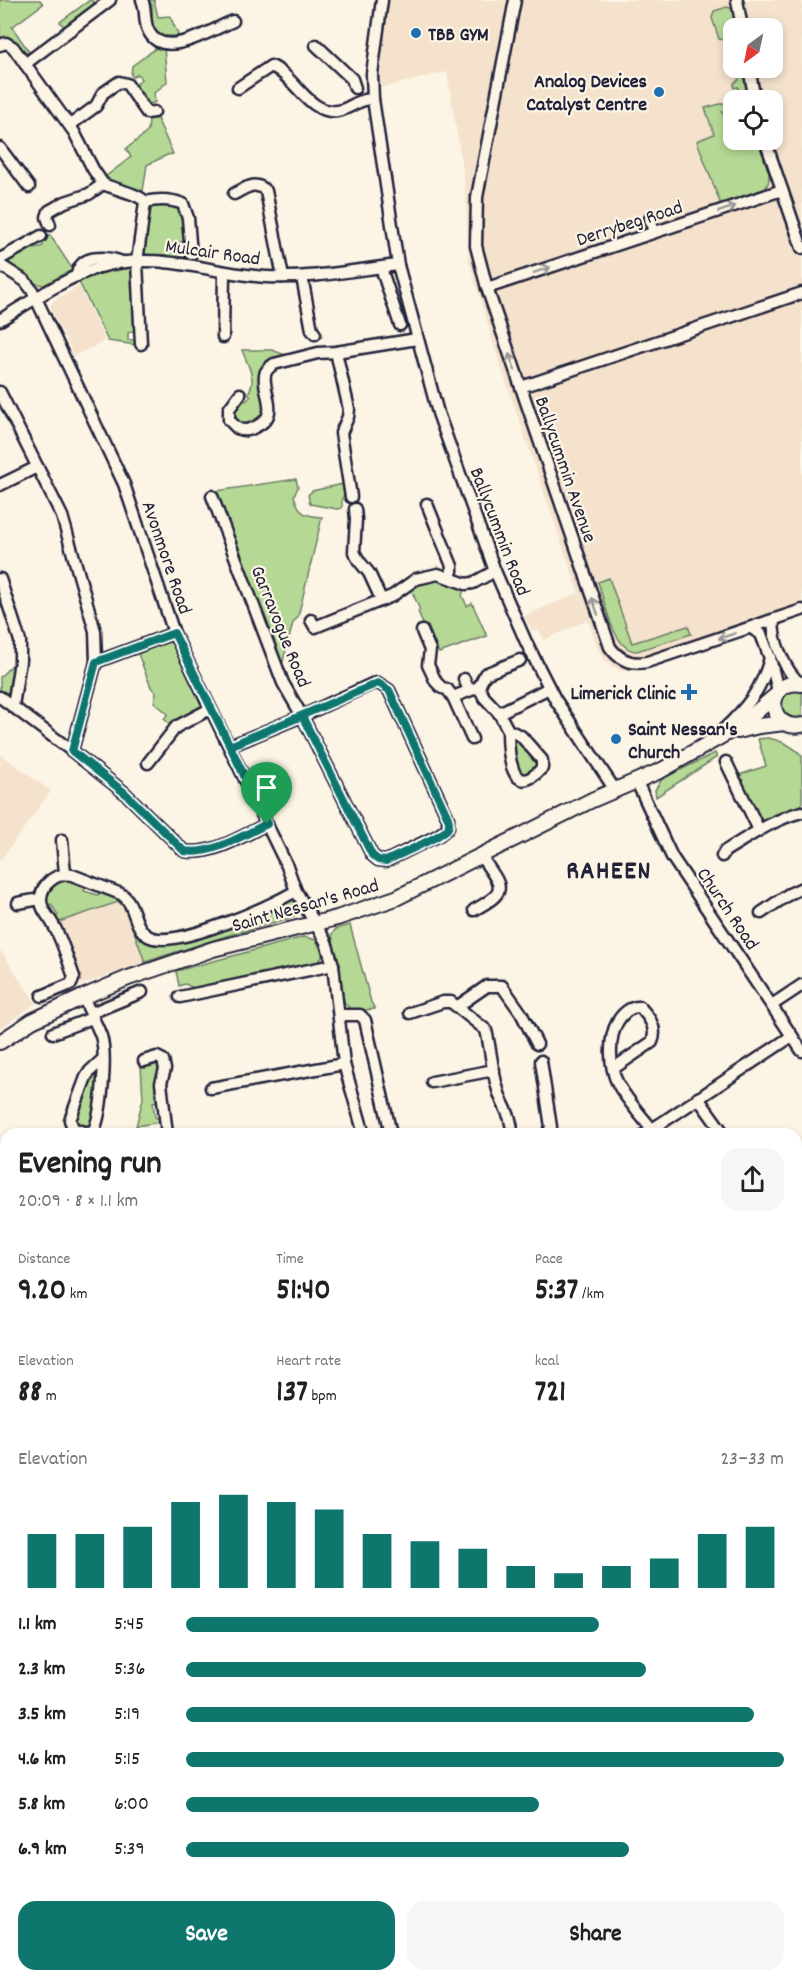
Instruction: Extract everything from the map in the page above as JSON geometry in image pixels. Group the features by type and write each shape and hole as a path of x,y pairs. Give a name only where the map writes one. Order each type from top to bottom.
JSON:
{"main road":[{"path":"727,734 755,715 790,684 801,684"},
{"path":"777,694 774,709 777,715 792,724 802,735"},
{"path":"727,734 759,726 792,724"},
{"name":"Saint Nessan's Road","path":"0,1042 32,1022 128,978 196,955 379,905 414,890 615,790 662,770 727,734"}],"street":[{"path":"142,0 145,5 147,29 157,40 166,44 178,44 233,21"},
{"path":"382,0 372,74 372,99 398,266"},
{"name":"Ballycummin Avenue","path":"516,0 477,197 477,246 487,288 604,635 610,647 620,658 632,663 647,662 751,628"},
{"path":"737,0 740,18"},
{"path":"25,64 103,2"},
{"path":"0,45 9,44 25,64 70,125 93,170 103,184 138,196 146,202 159,200 183,204 188,218 191,254"},
{"path":"316,45 353,84 361,75 372,74"},
{"path":"238,88 271,66 279,70 310,100 331,111 350,108 359,101 372,99"},
{"path":"70,125 96,106 103,93 123,81 147,113 154,112"},
{"path":"0,148 29,188"},
{"path":"768,150 801,244"},
{"path":"0,170 10,163"},
{"path":"50,225 47,217 49,211 65,201 89,194 103,184"},
{"path":"234,194 251,185 258,185 266,191 283,278"},
{"name":"Derrybeg Road","path":"487,288 782,190"},
{"path":"137,339 136,262 146,202"},
{"path":"650,219 654,232"},
{"path":"0,259 41,236"},
{"name":"Mulcair Road","path":"0,320 77,276 99,267 123,262 178,262 249,276 283,278 398,266"},
{"name":"Avonmore Road","path":"0,265 25,281 36,299 124,484 174,633 267,824 296,891 326,942 333,965 344,1064 362,1128"},
{"name":"Ballycummin Road","path":"398,266 438,413 513,615 549,688 615,790"},
{"path":"381,268 400,325"},
{"path":"223,337 224,272"},
{"path":"302,277 312,330 315,334"},
{"path":"521,387 802,293"},
{"path":"240,394 229,409 229,420 237,428 249,430 264,422 268,414 270,400 265,379 269,368 274,364 318,353 417,339"},
{"path":"336,352 349,409 341,433 351,497"},
{"path":"1,398 62,516 95,631 96,662 72,751"},
{"path":"0,485 37,467"},
{"name":"Garravogue Road","path":"212,496 283,683 372,855 378,860 386,861 440,835 448,828 448,818 389,690 378,683 372,684 302,716"},
{"path":"427,504 452,566 450,577"},
{"path":"355,509 354,552 356,558 369,573 381,599"},
{"path":"311,620 315,627 391,596 416,579 438,574 466,584 473,583 495,571"},
{"path":"0,579 20,641 20,661 13,706"},
{"path":"751,628 802,610"},
{"path":"774,620 773,631 776,642 789,672 801,684"},
{"path":"751,628 761,634 770,658 777,694"},
{"path":"422,631 430,650 428,665 436,682 442,688 447,689 453,697 472,739"},
{"path":"96,662 174,633"},
{"path":"710,743 740,715 758,690 765,677 770,658"},
{"path":"453,697 474,688 485,674 520,660"},
{"path":"464,679 480,692 499,713 508,730 512,769 522,780 530,779 541,770 543,763 521,736 508,730"},
{"path":"499,713 549,688"},
{"path":"0,698 125,793 184,851 195,853 208,851 267,824"},
{"path":"148,763 177,727 210,709"},
{"path":"230,746 302,716"},
{"path":"726,762 759,830"},
{"name":"Church Road","path":"636,780 672,857 802,1051"},
{"path":"723,856 725,851 759,830 789,815 802,812"},
{"path":"62,840 66,873"},
{"path":"474,910 492,900 499,890 498,884 481,856"},
{"path":"42,996 71,984 74,977 58,933 42,907 40,899 48,882 54,877 66,873 126,897 137,924 149,936 163,940 235,921 270,906 296,891"},
{"path":"761,913 802,888"},
{"path":"18,903 40,899"},
{"path":"180,998 333,965"},
{"path":"772,1005 802,985"},
{"path":"458,1006 487,986 502,986 521,1013 537,1044"},
{"path":"53,1033 142,992"},
{"path":"83,997 100,1036 101,1100 95,1128"},
{"path":"410,1013 443,1002 451,1002 486,1030 501,1101 512,1119 512,1128"},
{"path":"614,1068 652,1042 654,1038 654,1027 648,1015 640,1007 632,1007 621,1016 614,1028 611,1043 614,1068 617,1082 646,1128"},
{"path":"339,1015 357,1014 365,1020 390,1128"},
{"path":"654,1128 792,1036"},
{"path":"144,1060 157,1057 163,1060 165,1069 161,1083 166,1128"},
{"path":"73,1128 70,1120 86,1077 102,1060"},
{"path":"541,1061 551,1128"},
{"path":"211,1088 344,1064"},
{"path":"432,1082 494,1070"},
{"path":"698,1098 720,1128"}],"shaded area":[{"path":"388,0 802,0 802,615 636,670 620,671 606,662 598,649 588,620 544,640 539,630 532,631 524,616 578,593 586,614 497,356 469,261 465,184 447,72 381,88 381,57"},
{"path":"79,286 105,341 74,356 50,305"},
{"path":"0,754 51,791 0,861"},
{"path":"117,901 125,907 145,962 81,985 59,922"},
{"path":"0,950 36,1003 0,1029"}],"green space":[{"path":"0,0 40,0 43,4 12,27 30,53 13,39 0,36"},
{"path":"90,0 94,2 92,8 65,28 60,22"},
{"path":"148,0 154,0 158,17 170,16 180,39 176,36 166,36 167,40 160,38 149,22 152,17 152,5"},
{"path":"727,7 733,9 734,18 723,18 723,40 719,39 712,18 714,11"},
{"path":"159,46 164,47 167,82 154,93 155,102 147,105 135,86 141,79 138,74 133,77 131,75 132,66"},
{"path":"738,78 744,78 747,90 734,88 734,83 739,80"},
{"path":"723,103 723,150 762,150 769,176 767,190 721,205 697,141 714,134 705,108"},
{"path":"156,116 173,154 147,165 143,191 118,185 105,177 131,157 126,149 148,131 149,120"},
{"path":"155,205 173,207 181,212 184,241 180,242 180,253 183,256 189,256 190,259 164,255 141,256 148,208"},
{"path":"50,235 73,270 44,285 33,283 4,261 32,245 35,249 43,246 42,239"},
{"path":"133,267 136,330 128,333 128,340 135,340 137,345 108,341 79,282 100,271"},
{"path":"242,350 272,350 285,357 270,362 267,403 263,418 246,427 234,422 232,411 241,400 246,401 251,396 248,393 252,377"},
{"path":"296,479 298,487 294,496 298,507 307,515 322,517 298,617 293,623 282,665 216,491"},
{"path":"343,484 346,494 342,498 342,508 310,504 308,495 312,491"},
{"path":"435,578 460,586 464,590 462,595 467,606 472,603 487,636 439,653 428,626 424,627 418,611 420,610 410,587"},
{"path":"609,578 632,643 688,626 691,634 637,651 629,649 622,643 611,624 598,582"},
{"path":"166,641 176,648 202,705 201,710 173,727 164,719 168,714 154,702 156,693 151,687 138,654"},
{"path":"15,662 11,689 5,695 0,693 0,677"},
{"path":"797,690 802,692 802,717 794,718 783,712 781,702 789,692"},
{"path":"514,737 540,762 534,772 521,777 511,748"},
{"path":"768,738 786,744 802,756 802,807 794,808 767,821 759,819 736,776 766,766 758,739"},
{"path":"715,753 717,757 656,797 655,790 662,779"},
{"path":"63,877 86,885 84,891 98,895 100,889 121,897 139,932 174,942 257,917 292,899 295,899 298,909 290,918 145,962 125,907 118,902 56,923 54,919 58,915 51,904 46,907 44,900 51,884"},
{"path":"350,925 371,1002 375,1009 350,1009 344,1002 332,934 336,929"},
{"path":"304,937 316,940 322,952 322,957 317,964 196,989 185,984 179,986 176,971"},
{"path":"155,1063 161,1069 161,1101 153,1102 155,1117 161,1122 136,1126 143,1099 141,1066"},
{"path":"96,1071 99,1091 91,1128 81,1128 74,1122 90,1077"}],"place":[{"name":"TBB GYM","path":"416,33"},
{"name":"Analog Devices Catalyst Centre","path":"659,92"},
{"name":"Limerick Clinic","path":"689,692"},
{"name":"Saint Nessan's Church","path":"616,739"}],"district":[{"name":"RAHEEN","path":"609,869"}],"route":[{"path":"267,824 208,851 195,853 184,851 125,793 72,751 96,662 174,633 230,746 302,716 372,855 378,860 386,861 440,835 445,832 449,823 389,690 378,683 230,746 267,824"}]}
